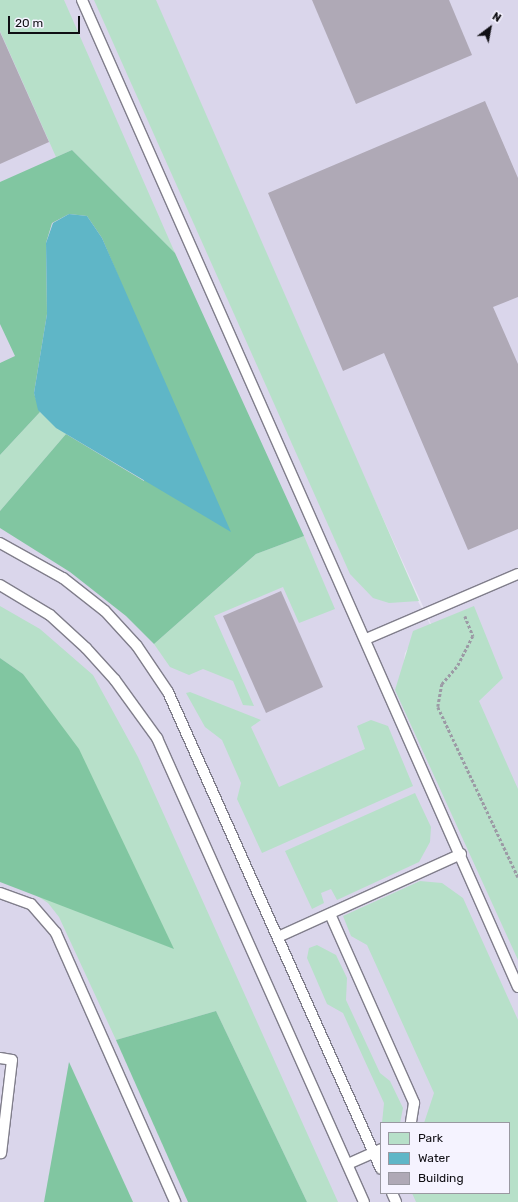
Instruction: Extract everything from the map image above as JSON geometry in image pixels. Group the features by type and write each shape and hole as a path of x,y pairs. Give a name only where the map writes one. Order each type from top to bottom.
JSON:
{"lane":[{"path":"82,0 461,854 518,987"},
{"path":"0,543 62,578 105,611 137,646 168,692 278,937 377,1151 380,1164"},
{"path":"366,639 518,574"},
{"path":"0,585 50,615 86,648 115,680 157,738 364,1202"},
{"path":"278,937 461,854"},
{"path":"0,893 31,904 56,933 175,1202"},
{"path":"330,914 414,1103 411,1122"},
{"path":"0,1058 12,1060 0,1155"},
{"path":"348,1164 377,1151"}],"path":[{"path":"459,599 472,636 457,667 442,684 438,707 518,876"}],"shaded area":[{"path":"0,0 103,0 431,626 414,638 405,653 403,669 518,928 518,1202 0,1202"},
{"path":"147,0 518,0 518,815"}],"green space":[{"path":"0,0 64,0 175,253 72,150 56,157 0,31"},
{"path":"94,0 156,0 419,601 389,603 373,598 350,574"},
{"path":"72,150 175,253 304,536 256,554 154,644 126,616 70,572 0,528 0,511 66,434 144,481 140,328 102,238 87,216 69,214 52,223 46,243 47,314 34,393 40,412 0,455 0,363 15,356 0,324 0,182"},
{"path":"40,412 66,434 0,511 0,455"},
{"path":"304,536 335,609 299,623 283,587 214,616 254,706 243,705 233,681 203,669 189,675 170,667 154,644 256,554"},
{"path":"0,606 40,629 93,675 138,757 338,1202 307,1202 216,1011 116,1040 59,917 48,903 33,893 173,948 23,674 0,658"},
{"path":"474,606 503,678 479,701 518,789 518,960 395,690 413,631"},
{"path":"0,658 23,674 79,749 174,949 0,882"},
{"path":"190,692 261,720 251,727 279,787 365,749 357,726 371,720 388,726 413,786 262,853 237,799 241,783 222,740 205,727 186,693"},
{"path":"415,793 431,827 430,842 419,862 337,900 331,889 321,893 324,903 312,909 285,851"},
{"path":"420,881 442,883 463,898 518,1020 518,1202 416,1202 412,1194 510,1194 510,1122 424,1122 434,1093 367,945 351,936 343,916"},
{"path":"317,945 336,955 347,978 346,1000 380,1073 390,1081 403,1108 400,1122 382,1122 384,1103 343,1013 327,1004 307,958 309,948"},
{"path":"216,1011 307,1202 188,1202 116,1040"},
{"path":"69,1062 133,1202 44,1202"}],"water":[{"path":"69,214 87,216 102,238 231,532 56,428 38,410 34,393 47,314 46,243 53,223"}],"building":[{"path":"312,0 449,0 472,55 356,104"},
{"path":"0,32 49,142 0,164"},
{"path":"485,101 518,178 518,297 493,307 518,364 518,529 468,550 384,353 343,371 268,193"},
{"path":"281,591 323,687 266,713 223,616"}]}
